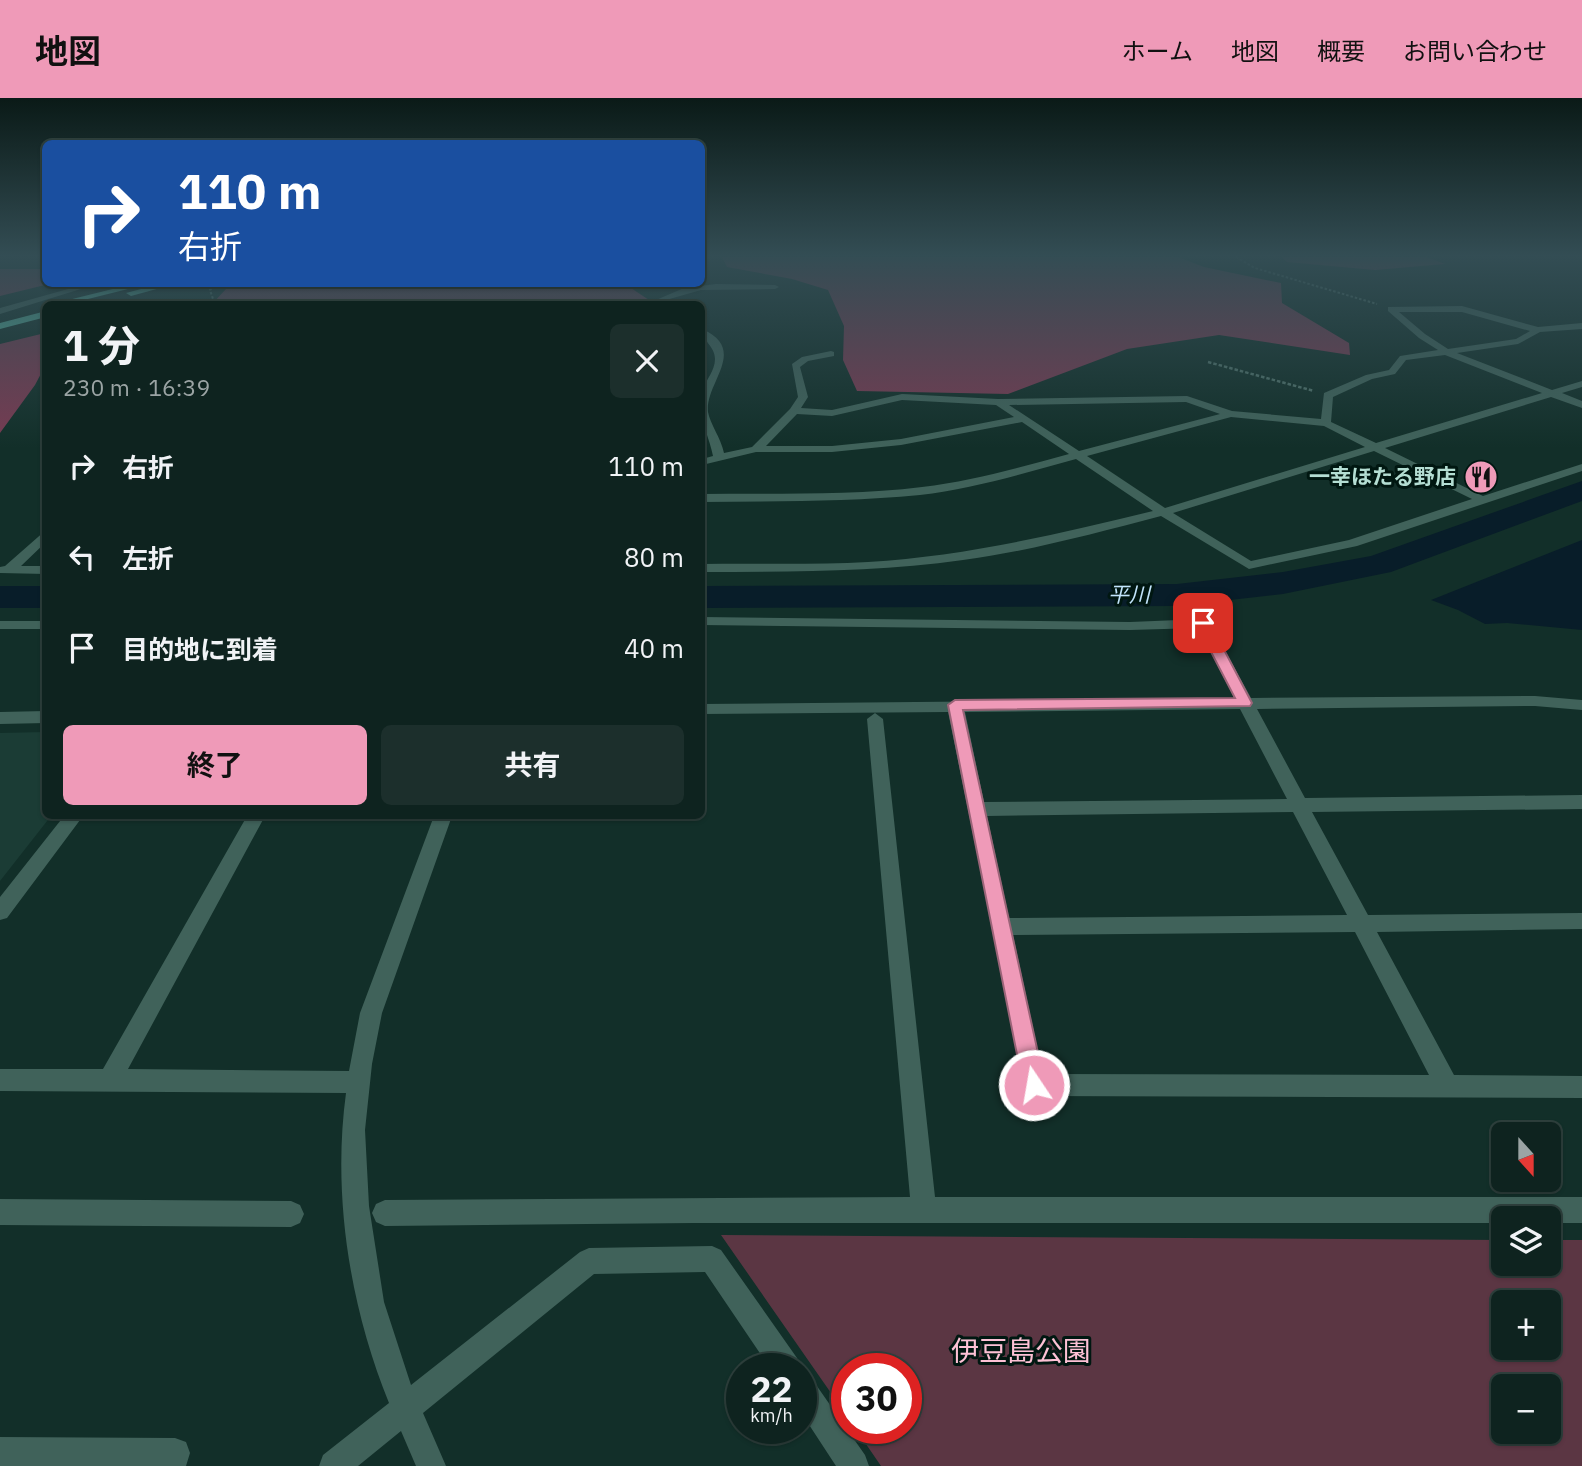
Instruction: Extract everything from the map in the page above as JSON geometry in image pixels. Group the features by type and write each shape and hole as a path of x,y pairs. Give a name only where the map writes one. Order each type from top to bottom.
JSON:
{"highway":[{"path":"0,326 20,321"}],"street":[{"path":"1405,321 1447,352 1582,405"},
{"path":"1505,321 1538,330 1582,326"},
{"path":"1326,423 1328,395 1369,377 1392,372 1404,358 1518,341 1538,330"},
{"path":"705,334 716,342 720,353 715,379 705,402"},
{"path":"756,449 794,411 803,397 795,366 805,359 831,354"},
{"path":"705,568 840,567 963,556 1043,542 1163,512 1582,384"},
{"path":"794,411 832,413 902,397 998,402 1187,399 1231,414 1326,423 1483,500"},
{"path":"998,402 1163,512 1249,565 1352,543 1582,467"},
{"path":"705,498 821,497 922,491 1004,475 1231,414"},
{"path":"705,417 715,436 719,457"},
{"path":"705,462 756,449 832,449 901,442 1023,419"},
{"path":"4,570 42,537"},
{"path":"4,570 42,570"},
{"path":"705,621 1130,626 1203,623 1448,1087"},
{"path":"0,625 42,625"},
{"path":"705,709 1535,701 1582,705"},
{"path":"955,705 1034,1085 1582,1087"},
{"path":"0,718 42,717"},
{"path":"875,719 924,1210"},
{"path":"977,809 1582,802"},
{"path":"0,912 72,819"},
{"path":"110,1080 254,819"},
{"path":"431,1466 407,1408 370,1301 356,1206 353,1130 372,1013 442,819"},
{"path":"1001,927 1582,921"},
{"path":"0,1080 359,1082"},
{"path":"385,1213 1582,1210"},
{"path":"0,1212 291,1214"},
{"path":"334,1466 589,1261 712,1259 777,1353"},
{"path":"817,1412 854,1466"},
{"path":"0,1452 175,1453 171,1466"}],"path":[{"path":"1208,362 1328,395"}],"shaded area":[{"path":"842,321 1312,321 1349,343 1350,355 1219,335 1127,349 1008,394 857,391 843,360 844,326"},
{"path":"42,334 42,372 0,433 0,344"},
{"path":"42,732 42,819 49,819 0,881 0,733"}],"green space":[{"name":"伊豆島公園","path":"721,1235 1491,1240 1491,1276 1561,1276 1561,1240 1582,1240 1582,1466 881,1466 866,1444 922,1444 922,1353 831,1353 831,1393 817,1373 817,1353 803,1353"}],"water":[{"path":"1582,540 1582,630 1507,623 1485,624 1431,600"}],"waterway":[{"name":"平川","path":"705,597 1177,595 1283,583 1379,565 1582,490"},
{"name":"平川","path":"0,597 42,597"}],"place":[{"name":"一幸ほたる野店","path":"1481,477"}],"route":[{"path":"1034,1085 955,705 1245,703 1203,623"}]}
